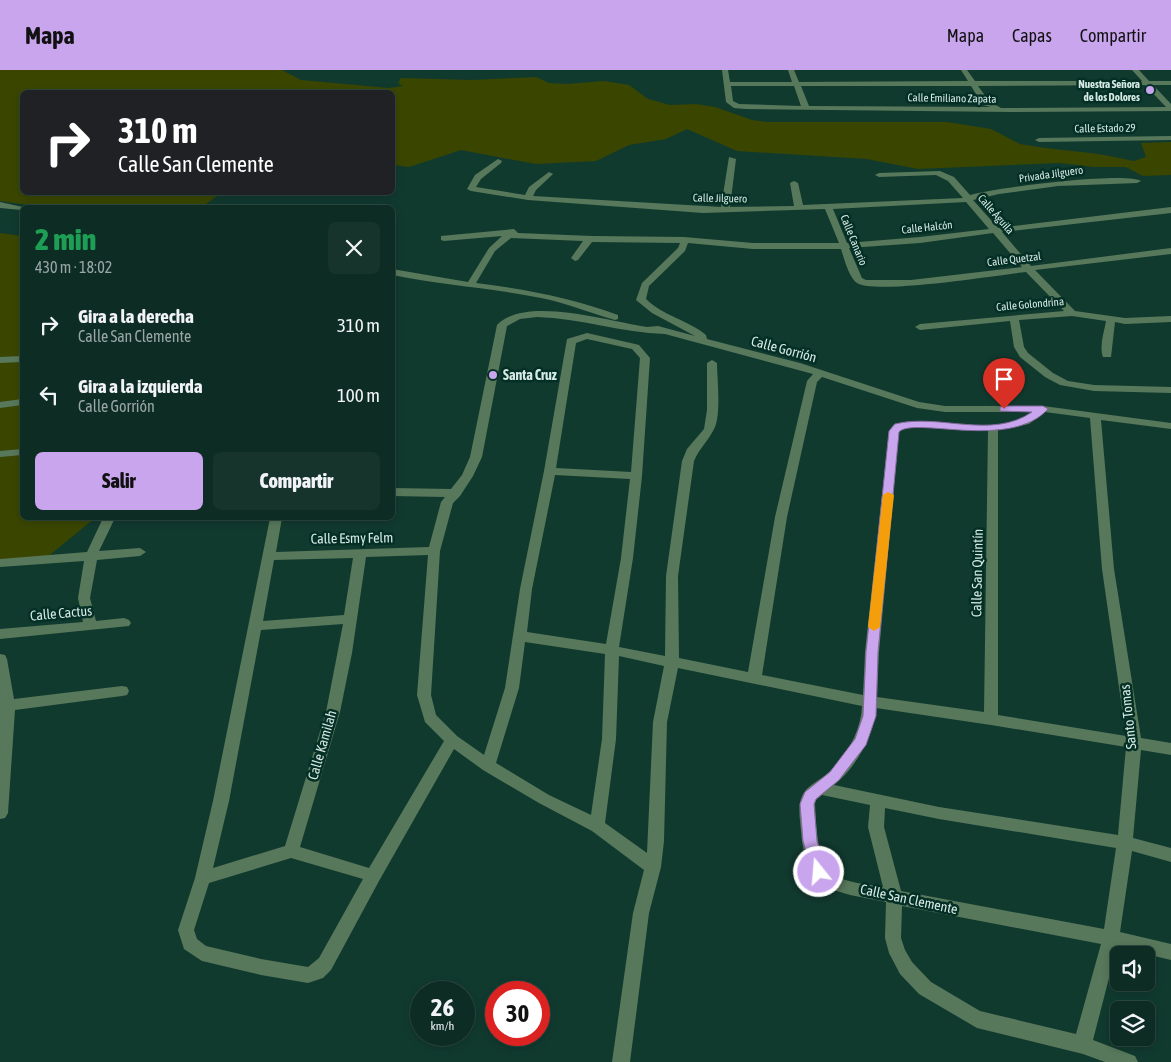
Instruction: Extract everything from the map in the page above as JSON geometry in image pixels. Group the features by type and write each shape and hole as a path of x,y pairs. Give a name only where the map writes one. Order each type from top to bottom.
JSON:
{"street":[{"path":"725,70 728,84 1171,83"},
{"path":"791,70 806,108"},
{"path":"964,70 972,84 989,105 1010,110"},
{"path":"1135,70 1171,108"},
{"name":"Calle Emiliano Zapata","path":"728,84 730,102 745,107 1010,110 1171,108"},
{"name":"Calle Estado 29","path":"1039,140 1171,138"},
{"path":"725,210 732,159"},
{"name":"Calle Jilguero","path":"498,161 472,185 472,189 528,198 725,210 956,202 968,199"},
{"path":"528,198 532,189 549,174"},
{"name":"Calle Águila","path":"880,175 942,174 951,179 1029,269 1072,313"},
{"name":"Privada Jilguero","path":"968,199 1073,182 1137,181"},
{"path":"794,183 798,208"},
{"path":"0,205 20,208"},
{"name":"Calle Canario","path":"828,207 859,281"},
{"name":"Calle Halcón","path":"470,286 485,259 505,237 510,235 589,239 684,240 753,246 844,246 996,231 1125,214 1171,210"},
{"path":"444,238 509,232 528,232 538,236"},
{"path":"574,258 589,239"},
{"path":"684,240 682,249 645,285 641,300 655,311 698,333 704,341"},
{"name":"Calle Quetzal","path":"859,281 911,283 1171,251"},
{"name":"Calle Gorrión","path":"395,273 440,282 554,298 664,331 820,373 917,405 945,409 1043,409 1171,426"},
{"name":"Calle Golondrina","path":"920,327 970,320 1072,313 1111,320 1171,319"},
{"path":"653,867 597,826 544,799 488,766 452,740 430,718 424,695 434,551 447,502 468,476 476,457 502,325 509,320 533,315 577,316 639,330 664,331"},
{"path":"1014,318 1019,347 1024,355 1048,375 1074,386 1171,390"},
{"path":"1107,356 1107,340 1111,320"},
{"path":"488,766 512,688 526,589 550,471 571,341 587,336 635,347 645,358 636,476 627,558 612,650 609,739 597,826"},
{"path":"0,360 20,359"},
{"path":"621,1062 641,914 653,867 656,841 660,722 672,662 672,576 688,461 693,449 709,429 712,410 712,363"},
{"path":"754,679 781,517 812,381 820,373"},
{"path":"0,405 20,402"},
{"name":"Calle San Clemente","path":"1043,409 1024,422 993,428 914,424 898,426 894,431 872,652 869,716 861,741 835,776 810,796 807,804 810,841 819,872 828,880 844,886 1111,938 1171,952"},
{"name":"Santo Tomas","path":"1083,1045 1111,938 1125,843 1134,743 1108,569 1095,415"},
{"name":"Calle San Quintín","path":"990,719 993,428"},
{"path":"0,454 20,452"},
{"path":"550,471 636,476"},
{"path":"395,492 456,492"},
{"path":"91,626 84,598 91,556 108,520"},
{"path":"276,520 238,718 202,878 186,930 190,944 202,953 261,967 308,975 317,972 325,964 373,876 452,740"},
{"name":"Calle Esmy Felm","path":"270,556 434,551"},
{"path":"0,563 140,552"},
{"name":"Calle Kamilah","path":"291,851 333,711 346,649 360,553"},
{"path":"255,626 349,619"},
{"name":"Calle Cactus","path":"0,634 124,623"},
{"path":"520,636 612,650 871,702 990,719 1171,749"},
{"path":"0,659 4,706 0,813"},
{"path":"4,706 122,691"},
{"path":"819,788 939,813 1125,843 1171,855"},
{"path":"878,800 876,827 894,897 893,938 897,954 906,968 925,988 977,1018 1083,1045 1129,1062"},
{"path":"202,878 291,851 335,862 373,876"}],"green space":[{"path":"0,70 282,70 301,80 389,88 403,86 398,83 401,78 472,80 536,77 549,83 566,84 604,81 629,85 648,99 670,105 696,104 715,107 752,120 767,122 947,122 991,129 1020,144 1099,154 1134,161 1146,157 1141,143 1171,142 1171,175 1143,176 1126,167 1094,167 1060,163 918,169 867,159 737,151 687,129 666,139 629,145 596,161 536,164 461,150 409,167 395,165 395,90 20,90 20,195 218,195 205,205 28,205 0,201"},
{"path":"0,233 20,236 20,520 93,520 46,558 0,565"}],"slow traffic":[{"path":"874,627 888,495"}],"place":[{"name":"Nuestra Señora de los Dolores","path":"1150,90"},
{"name":"Santa Cruz","path":"493,375"}],"route":[{"path":"819,872 810,841 807,804 810,796 835,776 861,741 869,716 872,652 894,431 898,426 905,424 966,428 1010,426 1024,422 1043,409 1004,409"}]}
